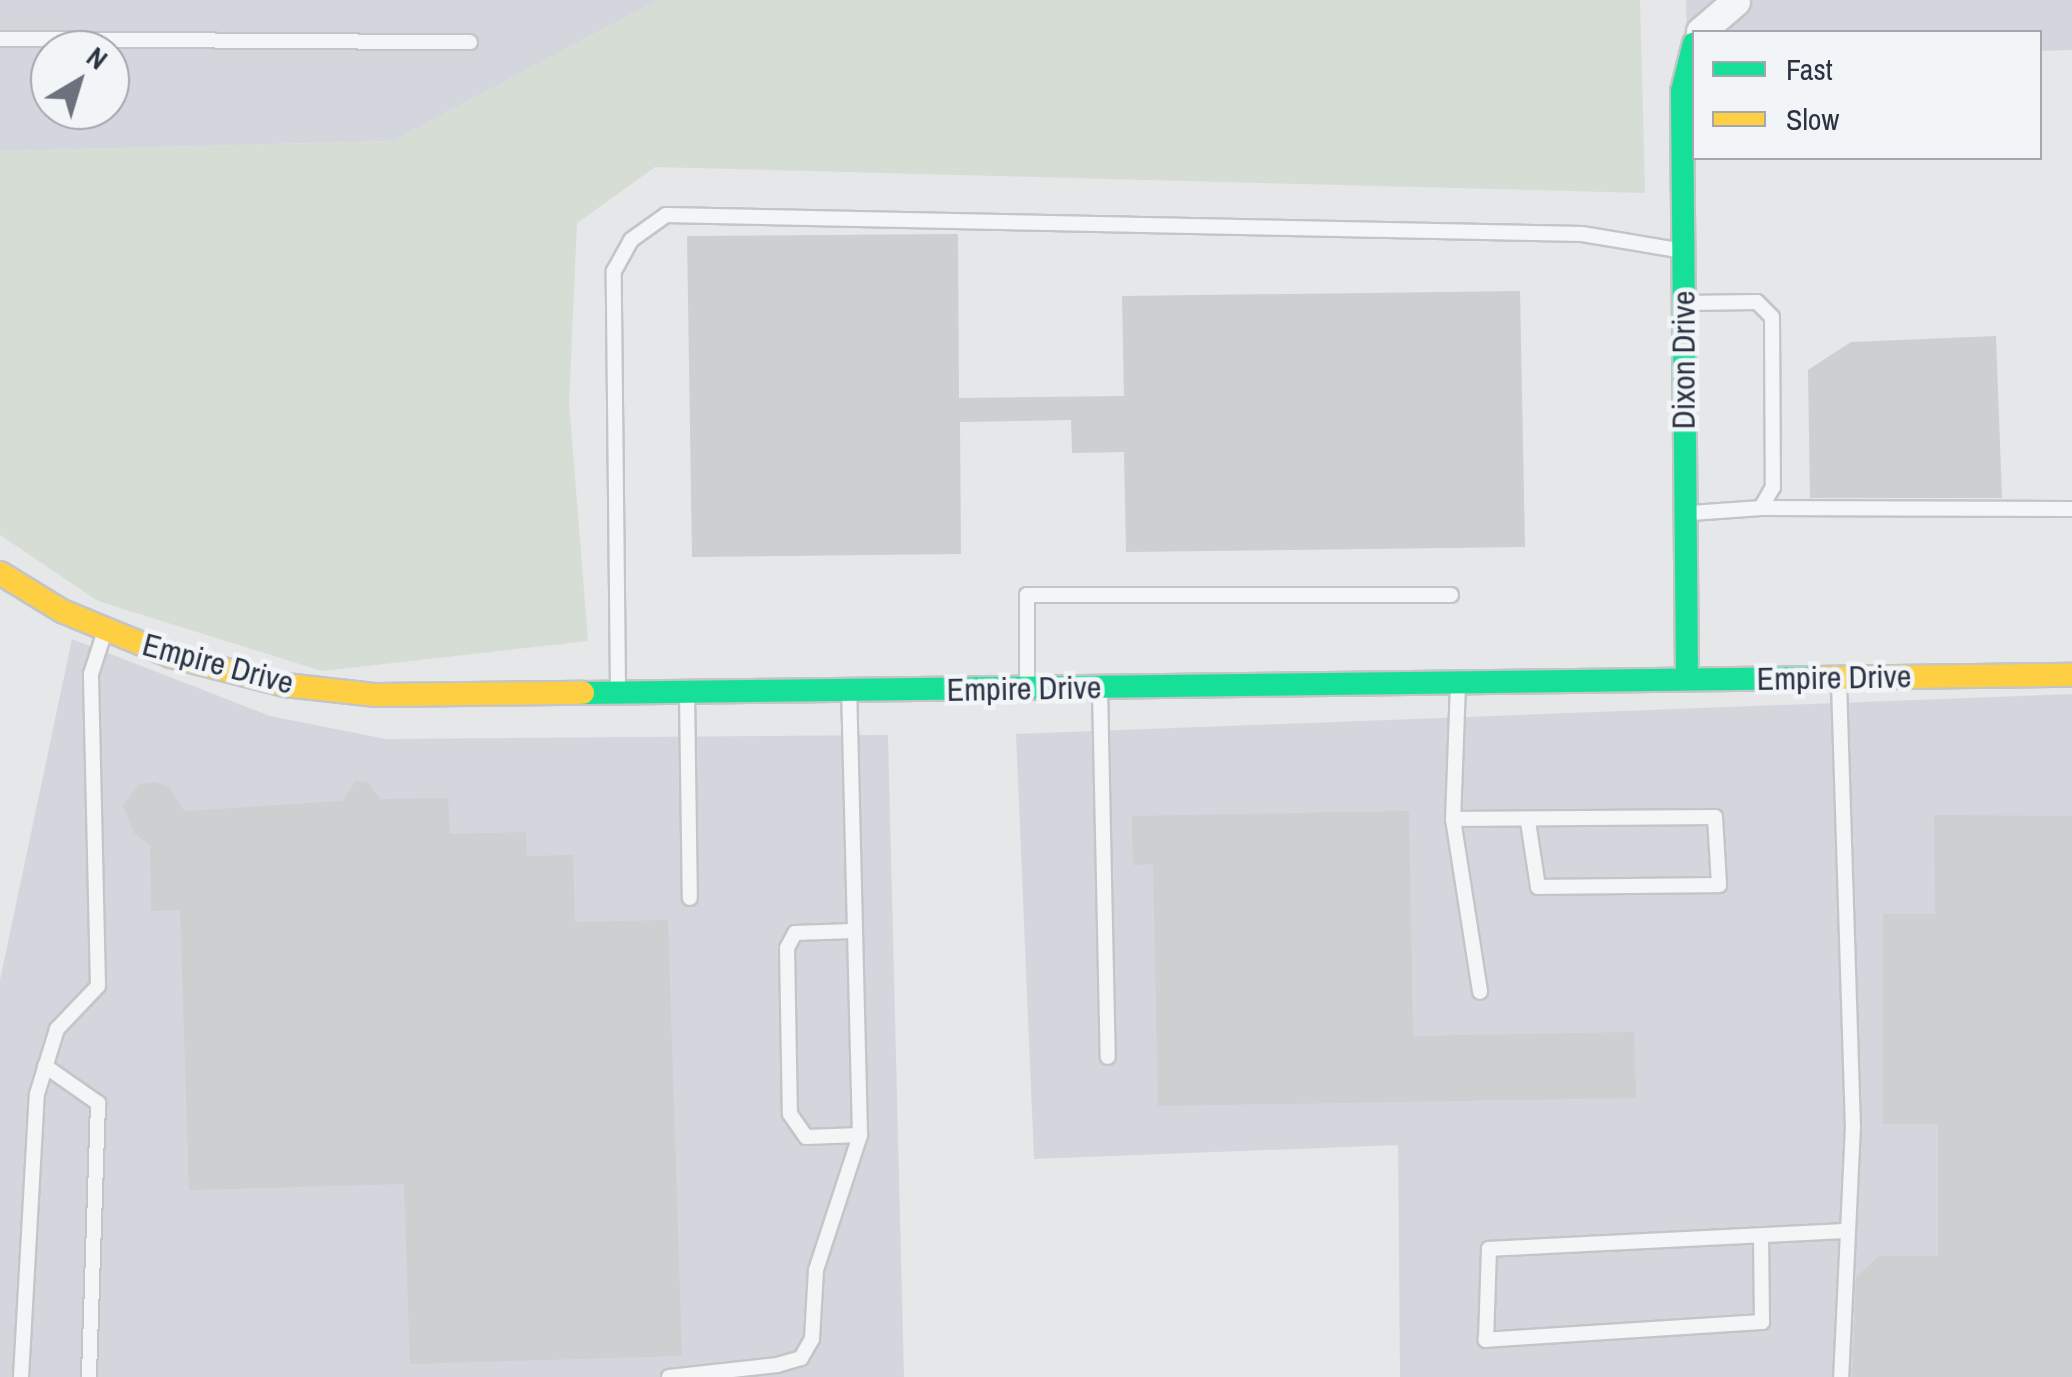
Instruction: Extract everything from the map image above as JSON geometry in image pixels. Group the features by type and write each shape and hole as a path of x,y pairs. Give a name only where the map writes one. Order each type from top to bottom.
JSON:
{"street":[{"path":"1703,30 1738,1"},
{"name":"Dixon Drive","path":"1687,679 1682,92 1692,50"},
{"name":"Empire Drive","path":"0,573 106,630 227,672 327,691 687,693 2072,675"}],"lane":[{"path":"0,40 470,42"},
{"path":"618,693 614,271 631,240 666,216 1582,234 1684,251"},
{"path":"1684,302 1757,302 1772,318 1773,487 1761,508"},
{"path":"1685,514 1761,508 2071,509"},
{"path":"1027,689 1026,595 1451,594"},
{"path":"21,1377 37,1094 57,1029 98,986 91,674 106,630"},
{"path":"1838,678 1853,1126 1843,1231 1841,1377"},
{"path":"1458,683 1452,820 1480,992"},
{"path":"1100,688 1108,1057"},
{"path":"670,1377 801,1358 812,1340 816,1270 860,1134 852,931 850,691"},
{"path":"687,693 690,898"},
{"path":"1452,820 1714,817 1719,886 1538,887 1528,822"},
{"path":"852,931 795,933 787,948 790,1114 806,1137 860,1134"},
{"path":"45,1066 98,1102 89,1377"},
{"path":"1761,1238 1762,1322 1486,1340 1489,1250 1843,1231"}],"shaded area":[{"path":"0,0 658,0 393,141 0,151"},
{"path":"658,0 1640,0 1645,193 655,167 577,223 569,402 588,641 322,671 98,601 0,535 0,151 393,141"},
{"path":"1686,0 2072,0 2072,50 2042,51 2042,30 1692,30 1687,58"},
{"path":"72,639 270,716 386,739 888,735 904,1377 0,1377 0,980"},
{"path":"2072,694 2072,1377 1400,1377 1398,1145 1034,1159 1016,734"}],"building":[{"path":"958,234 959,398 1124,396 1122,296 1520,291 1525,547 1126,552 1124,452 1072,453 1071,420 960,422 961,554 692,557 687,236"},
{"path":"1996,336 2002,498 1810,498 1808,370 1851,342"},
{"path":"356,781 368,782 380,799 448,798 450,834 526,832 527,856 573,855 575,922 668,920 682,1356 410,1364 404,1184 189,1190 180,910 151,911 150,845 134,833 123,805 139,784 155,782 169,787 184,811 342,801"},
{"path":"1409,811 1413,1036 1634,1032 1636,1098 1158,1106 1153,864 1133,865 1132,816"},
{"path":"1934,815 2072,816 2072,1377 1852,1377 1856,1277 1879,1256 1938,1256 1938,1124 1883,1124 1883,914 1935,914"}],"traffic: fast":[{"path":"1687,679 1682,91 1692,51"},
{"path":"583,693 1815,678"}],"traffic: slow":[{"path":"0,573 62,611 171,656 285,685 376,695 583,693"},
{"path":"1815,678 2072,675"}]}
